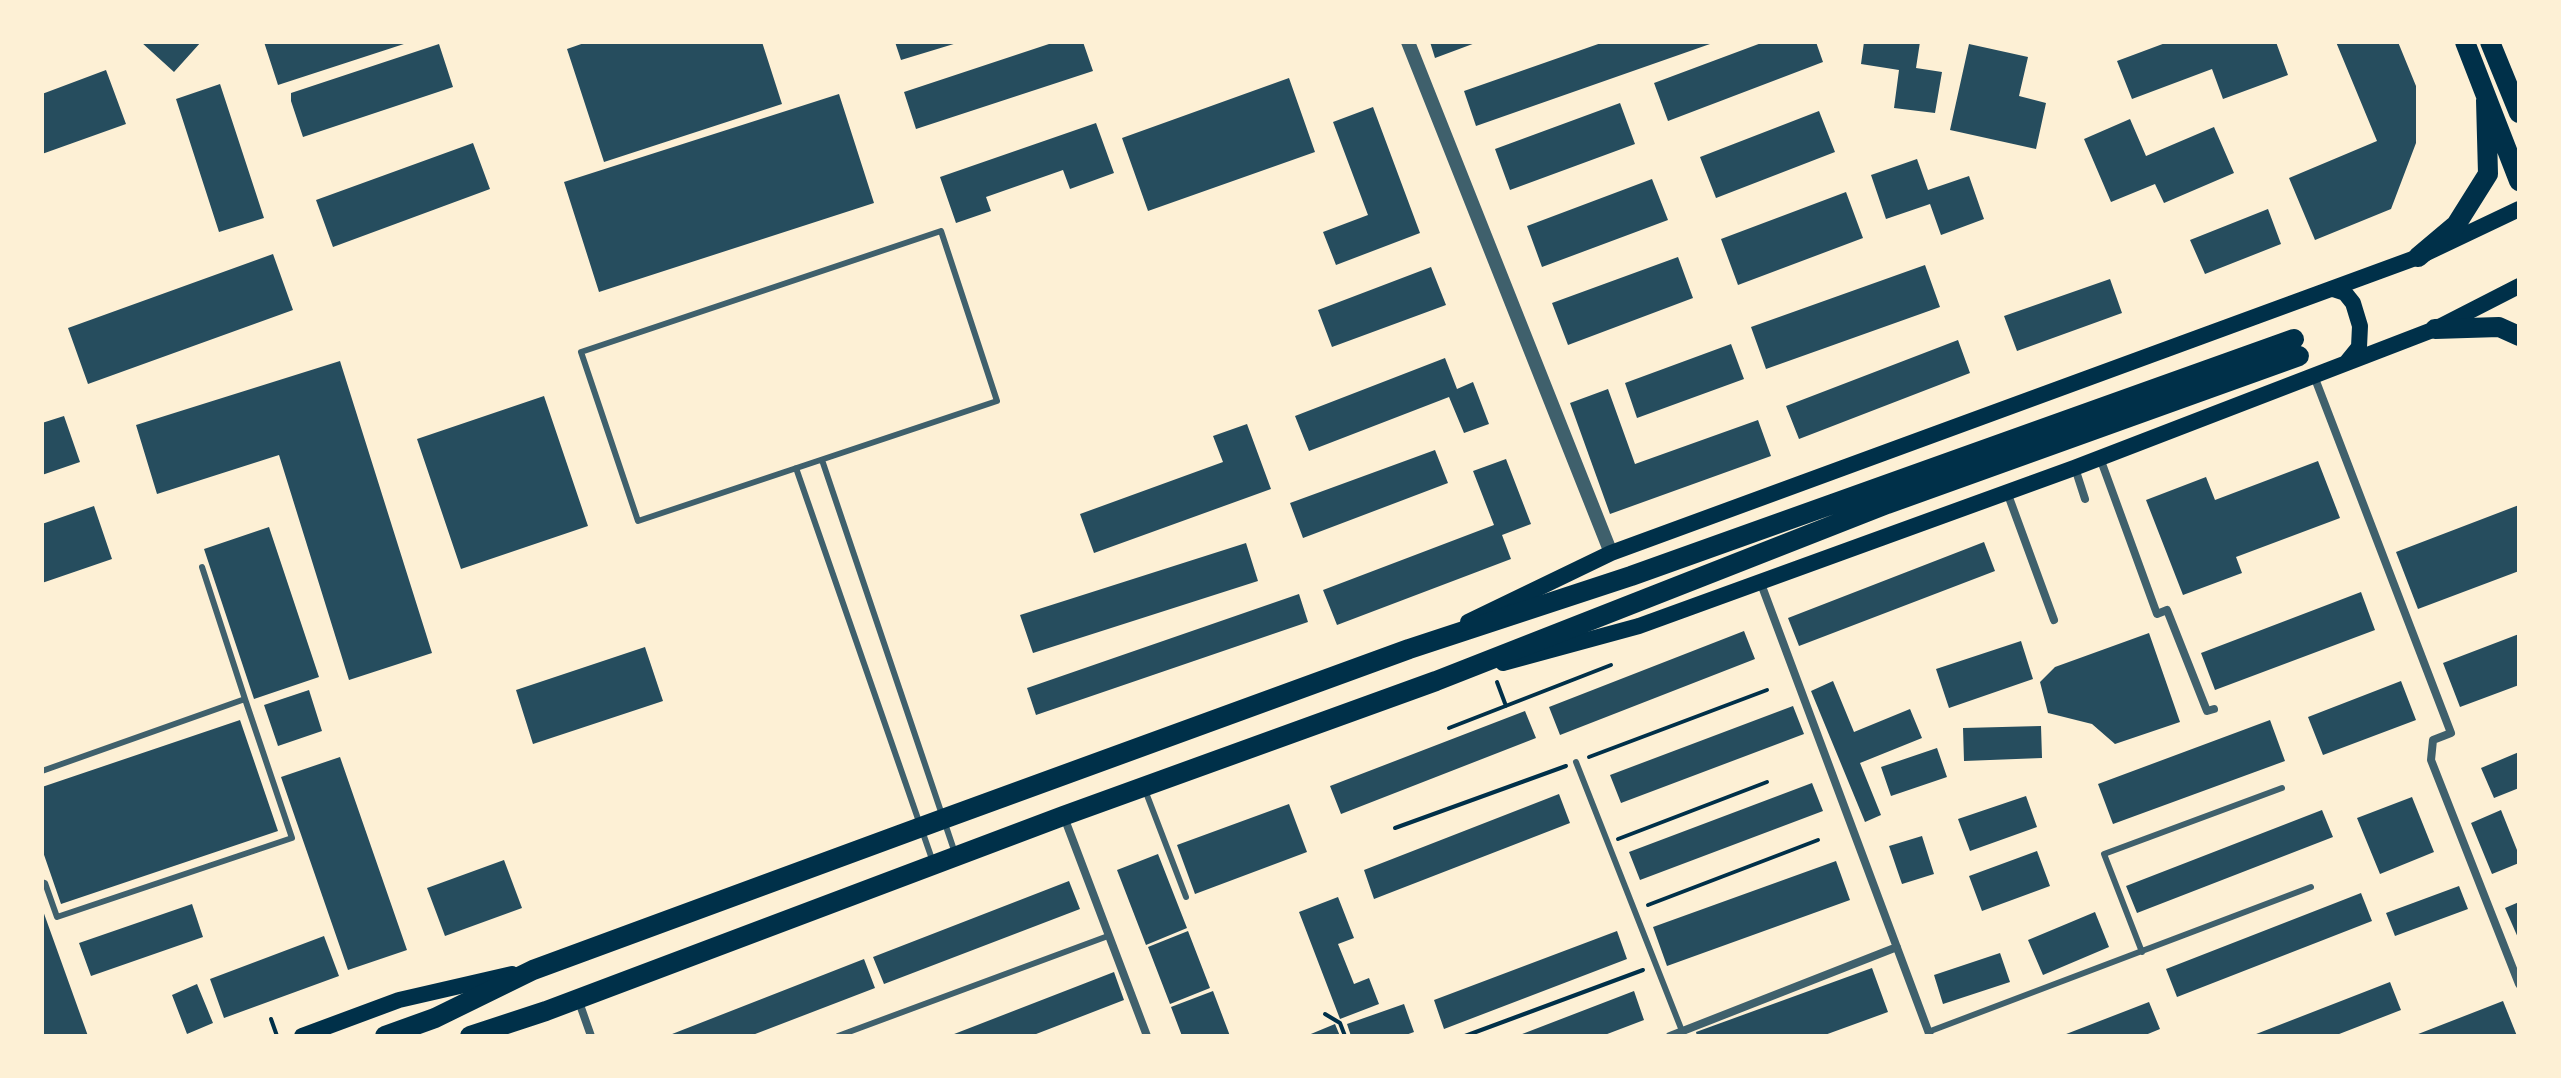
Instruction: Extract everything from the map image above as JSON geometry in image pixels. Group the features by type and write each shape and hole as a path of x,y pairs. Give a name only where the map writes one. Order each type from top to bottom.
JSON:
{"main road":[{"path":"2465,42 2519,181"},
{"path":"2490,42 2519,113"},
{"path":"2418,257 2456,225 2488,174 2486,100"},
{"path":"1409,649 1611,553 2418,257 2519,209"},
{"path":"1436,681 1639,626 2074,468 2435,329 2519,286"},
{"path":"2333,289 2345,293 2353,303 2360,326 2359,347 2345,364"},
{"path":"2435,329 2499,327 2519,336"},
{"path":"385,1036 435,1018 533,970 1409,649 2297,348 1436,681 1063,816 546,1011 470,1036"},
{"path":"302,1036 399,1000 533,970"},
{"path":"504,1036 546,1011"}],"street":[{"path":"1408,42 1611,553"},
{"path":"2314,376 2451,733 2433,740 2431,760 2519,984"},
{"path":"2099,457 2157,614 2167,610 2207,711 2214,709"},
{"path":"2074,468 2085,499"},
{"path":"2007,492 2054,620"},
{"path":"1760,581 1929,1034"},
{"path":"1063,816 1147,1036"},
{"path":"1670,1036 1683,1034 1897,947"},
{"path":"578,998 591,1036"}],"lane":[{"path":"941,231 997,401 796,468 638,521 581,352 941,231"},
{"path":"822,460 956,856"},
{"path":"796,468 934,865"},
{"path":"42,882 57,917 292,838 202,567"},
{"path":"42,771 245,699"},
{"path":"1576,762 1683,1034"},
{"path":"1144,787 1186,897"},
{"path":"2142,952 2104,854 2282,788"},
{"path":"1929,1034 2311,887"},
{"path":"838,1036 1108,936"}],"path":[{"path":"1449,728 1611,665"},
{"path":"1395,828 1767,690"},
{"path":"1608,843 1767,782"},
{"path":"1635,910 1818,840"},
{"path":"1465,1036 1656,965"},
{"path":"1325,1014 1340,1023 1345,1036"},
{"path":"271,1019 277,1036"}],"building":[{"path":"141,42 201,42 174,72"},
{"path":"264,42 407,42 407,43 278,85"},
{"path":"587,42 762,42 782,104 604,162 567,49"},
{"path":"895,42 957,42 957,43 901,60"},
{"path":"1055,42 1083,42 1093,71 916,129 904,92"},
{"path":"1430,42 1478,42 1435,58"},
{"path":"1604,42 1710,44 1476,126 1464,91"},
{"path":"1764,42 1816,42 1823,62 1668,121 1654,83"},
{"path":"1864,42 1920,42 1916,68 1942,72 1935,113 1894,108 1899,70 1861,64"},
{"path":"2168,42 2276,42 2288,75 2223,99 2212,69 2132,99 2117,61"},
{"path":"2336,42 2398,42 2416,86 2416,143 2391,209 2315,240 2289,178 2377,141"},
{"path":"439,44 453,87 303,137 291,93"},
{"path":"1969,44 2028,57 2019,96 2046,103 2036,149 1950,130"},
{"path":"106,70 126,124 42,154 42,94"},
{"path":"1289,78 1315,152 1148,211 1122,138"},
{"path":"220,84 264,218 219,232 176,99"},
{"path":"839,94 874,203 599,292 564,182"},
{"path":"1620,103 1635,144 1510,190 1495,149"},
{"path":"1373,107 1420,233 1336,265 1323,232 1368,215 1333,122"},
{"path":"1819,111 1835,152 1716,198 1700,157"},
{"path":"2130,119 2146,156 2214,127 2234,173 2164,203 2155,184 2111,202 2084,139"},
{"path":"1096,123 1114,173 1070,189 1063,170 986,197 991,211 956,223 940,177"},
{"path":"473,143 490,189 333,247 316,200"},
{"path":"1917,159 1928,190 1969,176 1984,219 1941,235 1930,204 1886,219 1871,175"},
{"path":"1652,179 1668,220 1542,267 1527,226"},
{"path":"1846,192 1863,238 1738,285 1721,239"},
{"path":"2268,209 2281,244 2205,274 2190,240"},
{"path":"273,254 293,310 88,384 68,328"},
{"path":"1678,257 1693,298 1568,345 1552,303"},
{"path":"1925,265 1940,307 1766,369 1751,327"},
{"path":"1431,267 1446,305 1332,347 1318,310"},
{"path":"2110,279 2122,313 2017,351 2004,316"},
{"path":"1958,340 1970,373 1799,439 1786,406"},
{"path":"1731,344 1744,379 1637,418 1625,383"},
{"path":"1445,358 1457,389 1473,382 1489,424 1464,433 1449,397 1309,451 1295,416"},
{"path":"340,361 432,653 349,680 279,455 157,494 136,425"},
{"path":"1608,389 1635,464 1758,420 1771,456 1610,514 1570,403"},
{"path":"544,396 588,526 461,569 417,439"},
{"path":"64,416 80,462 42,475 42,423"},
{"path":"1247,424 1271,489 1094,553 1080,514 1223,462 1213,436"},
{"path":"1435,450 1448,483 1303,538 1290,503"},
{"path":"1506,459 1531,524 1502,535 1511,559 1337,625 1323,590 1494,525 1473,471"},
{"path":"2318,461 2340,518 2236,557 2242,573 2183,595 2146,500 2206,477 2215,500"},
{"path":"2519,505 2519,571 2418,609 2396,552"},
{"path":"94,506 112,559 42,583 42,524"},
{"path":"269,527 319,677 254,699 204,549"},
{"path":"1984,542 1995,571 1799,646 1788,618"},
{"path":"1246,543 1258,581 1033,653 1020,615"},
{"path":"2361,592 2375,630 2215,690 2201,653"},
{"path":"1299,594 1308,622 1036,715 1027,688"},
{"path":"1744,631 1755,659 1560,735 1549,707"},
{"path":"2149,633 2180,722 2115,744 2092,724 2048,713 2040,682 2055,667"},
{"path":"2519,634 2519,685 2460,707 2443,663"},
{"path":"2021,641 2033,679 1949,708 1936,669"},
{"path":"645,647 663,701 533,744 516,690"},
{"path":"1833,681 1854,732 1910,709 1922,738 1860,763 1881,815 1865,822 1811,691"},
{"path":"2401,681 2416,720 2323,755 2308,717"},
{"path":"309,690 322,731 278,746 264,705"},
{"path":"1793,706 1804,734 1621,803 1610,775"},
{"path":"1525,711 1536,738 1341,814 1330,786"},
{"path":"240,720 278,831 61,904 42,849 42,787"},
{"path":"2270,720 2285,761 2113,824 2098,784"},
{"path":"2041,726 2042,758 1964,761 1963,728"},
{"path":"1937,748 1947,777 1891,796 1881,767"},
{"path":"2519,752 2519,788 2494,798 2481,768"},
{"path":"340,757 407,950 348,970 281,777"},
{"path":"1812,783 1823,811 1640,880 1629,852"},
{"path":"1559,794 1570,823 1374,899 1364,870"},
{"path":"2026,796 2037,827 1970,851 1958,819"},
{"path":"2412,797 2434,852 2380,874 2357,818"},
{"path":"1289,804 1307,852 1195,894 1177,845"},
{"path":"2322,810 2333,837 2137,913 2126,886"},
{"path":"2501,810 2519,855 2519,863 2492,874 2471,823"},
{"path":"1922,836 1934,874 1902,884 1889,846"},
{"path":"2037,851 2050,886 1982,911 1969,876"},
{"path":"1158,854 1187,928 1146,945 1117,870"},
{"path":"504,860 522,908 445,936 427,888"},
{"path":"1836,861 1850,900 1667,966 1653,927"},
{"path":"1069,881 1080,909 884,984 873,957"},
{"path":"2459,886 2468,909 2395,936 2386,913"},
{"path":"2361,893 2372,921 2177,997 2166,969"},
{"path":"1338,897 1354,938 1338,944 1354,984 1369,978 1379,1004 1340,1019 1299,912"},
{"path":"2519,902 2519,940 2505,908"},
{"path":"192,904 203,937 91,976 79,943"},
{"path":"42,908 88,1036 42,1036"},
{"path":"2095,912 2109,947 2043,975 2028,940"},
{"path":"1188,931 1210,988 1170,1004 1148,947"},
{"path":"1617,931 1627,959 1444,1029 1434,1000"},
{"path":"324,936 339,976 224,1018 210,979"},
{"path":"2000,953 2010,982 1943,1004 1934,975"},
{"path":"864,959 875,988 750,1036 667,1036"},
{"path":"1872,968 1888,1012 1822,1036 1697,1036 1696,1032"},
{"path":"1114,972 1124,1000 1031,1036 949,1036"},
{"path":"2390,982 2401,1010 2334,1036 2251,1036"},
{"path":"197,984 213,1023 187,1034 172,995"},
{"path":"1213,991 1230,1036 1182,1036 1171,1007"},
{"path":"1634,991 1644,1020 1602,1036 1517,1036"},
{"path":"2503,1001 2517,1036 2413,1036"},
{"path":"2149,1002 2160,1029 2143,1036 2061,1036"},
{"path":"1404,1004 1414,1032 1403,1036 1351,1036 1347,1024"},
{"path":"1335,1024 1340,1036 1306,1036"}]}
